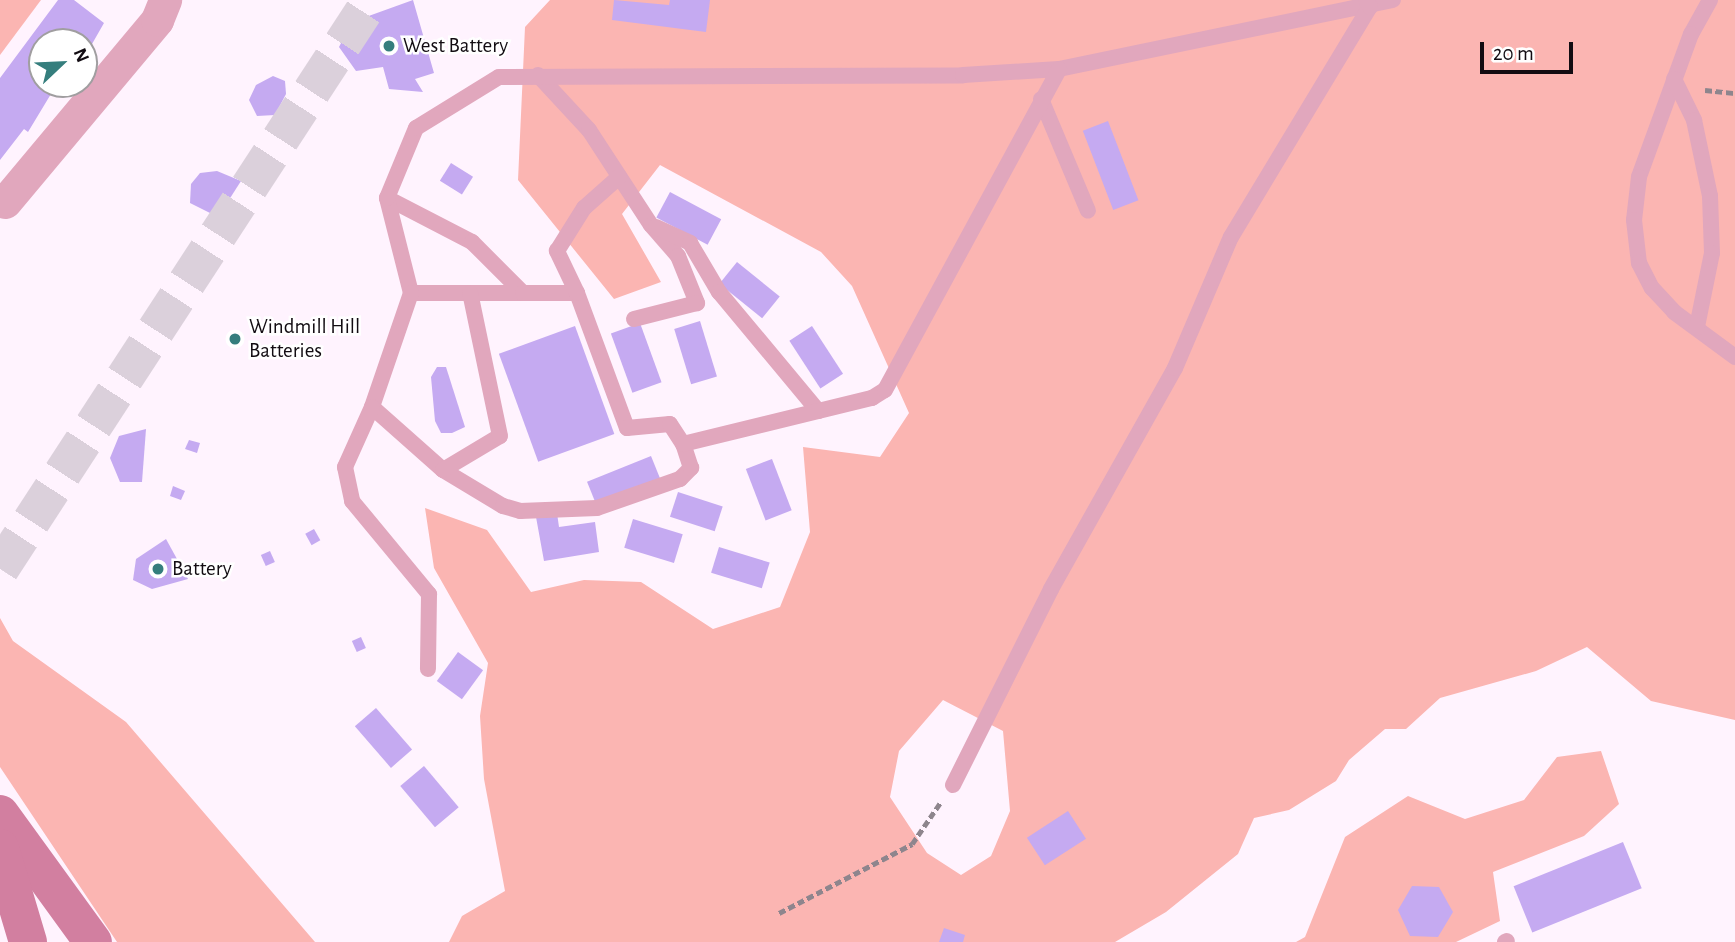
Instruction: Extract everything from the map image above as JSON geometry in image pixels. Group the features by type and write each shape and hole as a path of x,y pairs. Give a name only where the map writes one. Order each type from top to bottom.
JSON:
{"main road":[{"path":"0,814 93,942"},
{"path":"0,848 28,942 61,932 93,942"}],"street":[{"path":"5,202 158,20 165,0"}],"lane":[{"path":"428,669 429,594 352,501 345,467 372,407 411,293 387,198 416,128 499,77 963,75 1059,69 1368,3 1393,0"},
{"path":"1710,0 1674,79 1639,177 1634,220 1639,263 1652,288 1674,312 1735,357"},
{"path":"953,785 1051,589 1175,368 1231,236 1368,3"},
{"path":"683,444 818,411 885,390 1059,69"},
{"path":"538,75 589,130 651,225 678,256 697,303"},
{"path":"1674,79 1694,120 1710,196 1712,253 1697,327"},
{"path":"1041,99 1088,211"},
{"path":"372,407 443,470 510,509 597,508 680,479 691,468 683,444 670,424 626,428 577,293 557,251 584,208 619,177"},
{"path":"387,198 472,242 523,293"},
{"path":"651,225 690,243 719,292 818,411"},
{"path":"634,320 697,303 719,292"},
{"path":"411,293 577,293"},
{"path":"443,470 500,436 470,293"}],"path":[{"path":"779,913 912,844 953,785"}],"shaded area":[{"path":"0,0 41,0 0,55"},
{"path":"550,0 1735,0 1735,720 1651,701 1587,647 1536,671 1440,698 1406,729 1385,729 1349,760 1336,781 1289,810 1254,818 1238,854 1166,912 1115,942 449,942 462,916 505,891 484,779 480,716 488,663 434,568 425,508 487,530 531,592 584,580 641,582 713,629 780,607 810,532 803,447 880,457 909,413 852,286 821,252 660,165 622,214 661,282 614,299 518,180 525,27","holes":["943,700 1003,731 1010,811 991,856 961,875 927,853 890,797 899,751"]},
{"path":"0,618 13,641 126,722 315,942 117,942 0,767"},
{"path":"1601,751 1619,804 1584,836 1493,872 1500,921 1456,942 1296,942 1305,937 1345,837 1408,796 1465,819 1524,800 1557,757"}],"building":[{"path":"58,0 74,0 104,23 98,34 98,28 37,28"},
{"path":"413,0 434,73 415,79 423,92 389,89 383,67 356,71 339,47 352,22"},
{"path":"614,0 669,5 670,0 710,0 706,32 612,20"},
{"path":"28,40 28,98 49,98 28,132 24,129 0,160 0,78"},
{"path":"273,76 285,81 286,94 275,115 257,116 249,100 256,85"},
{"path":"1108,121 1138,200 1113,210 1083,131"},
{"path":"451,163 473,177 462,195 440,181"},
{"path":"217,171 241,181 218,217 190,203 191,184 200,173"},
{"path":"670,192 721,219 708,245 656,218"},
{"path":"737,262 780,297 762,318 719,284"},
{"path":"700,321 717,376 691,384 674,329"},
{"path":"640,323 662,382 632,393 611,334"},
{"path":"575,326 614,434 538,462 499,354"},
{"path":"812,326 843,374 820,389 789,341"},
{"path":"437,367 446,367 465,427 452,433 441,433 435,421 431,377"},
{"path":"146,429 142,482 120,482 110,458 119,436"},
{"path":"189,440 200,443 197,453 185,449"},
{"path":"651,456 660,478 596,504 587,482"},
{"path":"772,459 792,510 766,520 746,469"},
{"path":"173,486 185,491 181,500 170,496"},
{"path":"678,492 723,507 715,531 670,517"},
{"path":"557,513 559,527 595,522 599,552 544,561 536,517"},
{"path":"633,519 683,534 674,563 624,548"},
{"path":"314,529 320,540 312,545 305,534"},
{"name":"Battery","path":"166,539 188,579 152,589 133,580 136,559"},
{"path":"719,547 770,562 762,588 711,573"},
{"path":"270,551 275,562 266,566 261,555"},
{"path":"361,637 366,648 357,652 352,641"},
{"path":"458,652 483,670 462,699 437,681"},
{"path":"376,708 412,750 391,768 355,726"},
{"path":"424,766 459,807 435,827 400,786"},
{"path":"1068,811 1086,839 1045,865 1027,838"},
{"path":"1623,842 1642,888 1532,933 1514,886"},
{"path":"1412,886 1439,887 1453,912 1438,937 1410,936 1398,910"},
{"path":"944,928 965,935 963,942 939,942"}],"tunnel":[{"path":"0,569 371,0"}],"place":[{"name":"West Battery","path":"389,46"},
{"name":"Windmill Hill Batteries","path":"235,339"},
{"name":"Battery","path":"158,569"}]}
